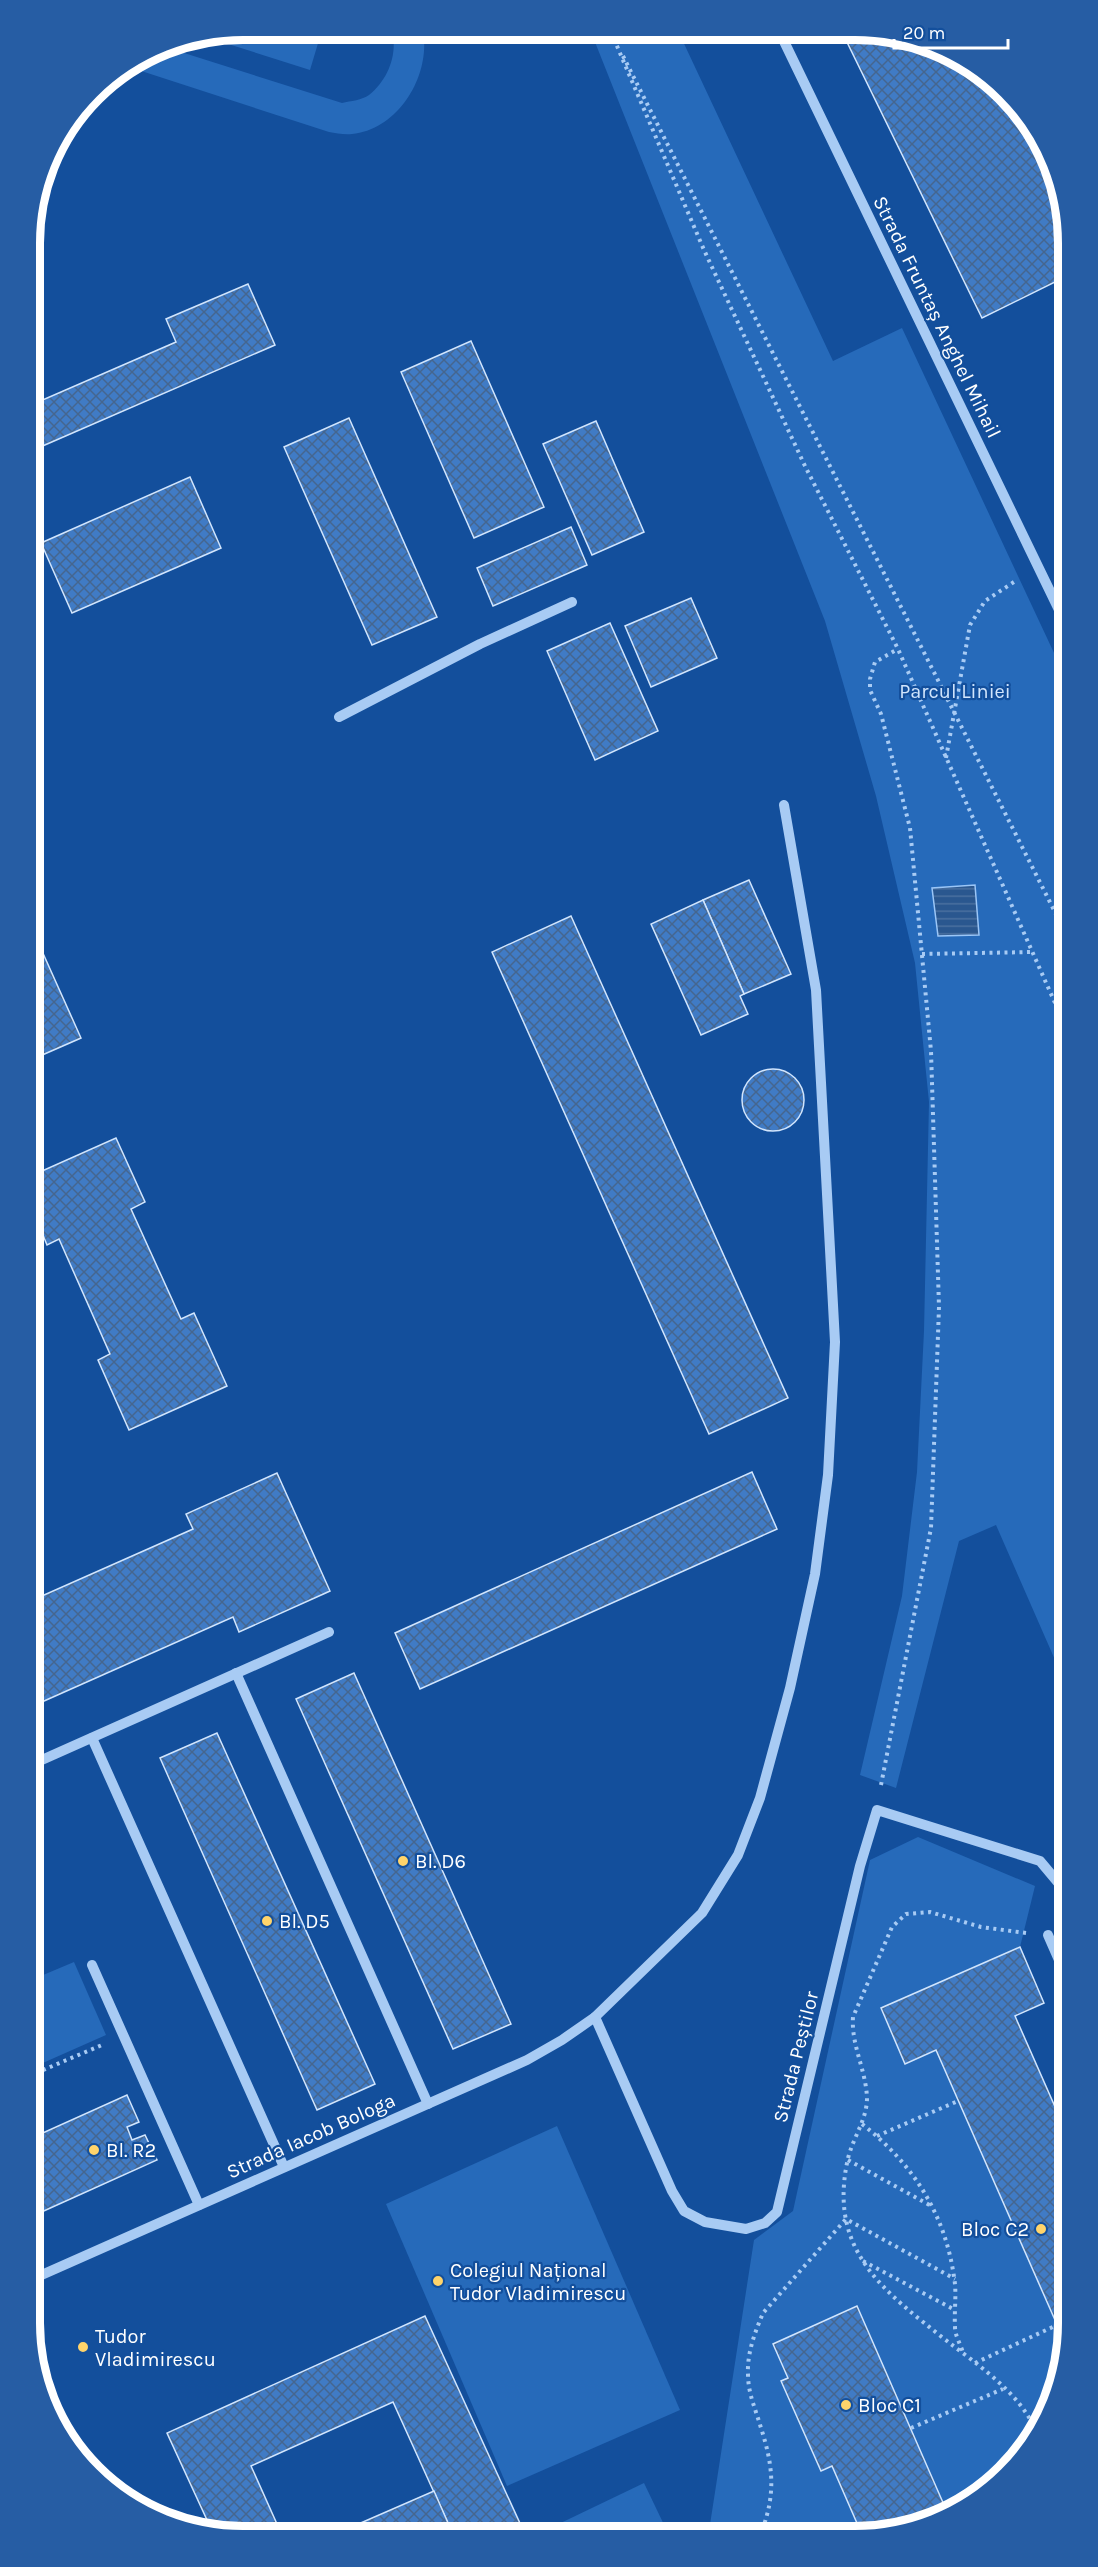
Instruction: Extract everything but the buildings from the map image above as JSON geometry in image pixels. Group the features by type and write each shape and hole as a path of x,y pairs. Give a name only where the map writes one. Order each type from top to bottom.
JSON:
{"street":[{"name":"Strada Fruntaș Anghel Mihail","path":"783,40 1058,607"},
{"path":"339,717 480,644 572,602"},
{"name":"Strada Iacob Bologa","path":"40,2276 527,2060 562,2040 595,2017 702,1913 738,1855 760,1798 790,1688 815,1574 828,1475 835,1342 816,990 784,805"},
{"path":"40,1761 329,1632"},
{"path":"236,1674 428,2103"},
{"path":"92,1738 284,2167"},
{"path":"877,1810 1040,1861 1057,1882"},
{"name":"Strada Peștilor","path":"595,2017 672,2191 684,2211 705,2222 746,2229 765,2223 777,2212 861,1866 877,1810"},
{"path":"1048,1935 1057,1956"},
{"path":"92,1965 198,2205"}],"path":[{"path":"614,40 704,250 805,466 898,649 1058,1009"},
{"path":"615,40 1058,918"},
{"path":"946,759 967,635 973,616 992,594 1039,568"},
{"path":"877,1810 931,1528 939,1307 931,1051 910,828 906,805 880,714 870,690 875,662 898,649"},
{"path":"922,954 1033,952"},
{"path":"1031,2423 1020,2405 975,2363 892,2298 876,2281 861,2260 846,2218 844,2179 847,2160 862,2124 867,2099 864,2073 852,2032 853,2017 892,1927 906,1914 930,1912 981,1927 1048,1935"},
{"path":"40,2071 123,2035"},
{"path":"877,2136 958,2101"},
{"path":"862,2124 897,2154 934,2207 943,2229 955,2279 955,2330 964,2354"},
{"path":"847,2160 934,2207"},
{"path":"846,2218 955,2279"},
{"path":"763,2526 773,2492 768,2457 751,2400 747,2374 755,2332 763,2313 846,2218"},
{"path":"861,2260 956,2310"},
{"path":"975,2363 1057,2325"},
{"path":"910,2428 1003,2389"}],"green space":[{"path":"319,40 310,70 221,42"},
{"path":"394,40 424,40 422,65 416,82 397,111 384,122 369,130 352,134 329,132 139,70 179,51 342,103 366,97 376,89 390,66"},
{"name":"Parcul Liniei","path":"594,40 682,40 833,361 902,328 1058,661 1057,1665 996,1525 959,1541 896,1788 860,1775 902,1596 917,1472 924,1331 929,1102 915,963 876,796 825,621"},
{"path":"918,1837 1035,1886 1020,1947 881,2009 905,2063 936,2050 1057,2325 1051,2376 1037,2413 1007,2457 988,2476 967,2492 944,2505 857,2307 773,2344 788,2378 782,2382 821,2470 832,2466 858,2526 710,2526 754,2240 793,2211 870,1860"},
{"path":"74,1962 106,2035 40,2064 40,1976"},
{"path":"557,2126 680,2410 507,2486 386,2204"},
{"path":"644,2483 665,2526 554,2526"}],"shaded area":[{"path":"975,885 979,935 938,936 932,888"}],"place":[{"name":"Bl. D6","path":"403,1861"},
{"name":"Bl. D5","path":"267,1921"},
{"name":"Bl. R2","path":"94,2150"},
{"name":"Bloc C2","path":"1041,2229"},
{"name":"Colegiul Național Tudor Vladimirescu","path":"438,2281"},
{"name":"Tudor Vladimirescu","path":"83,2347"},
{"name":"Bloc C1","path":"846,2405"}]}
